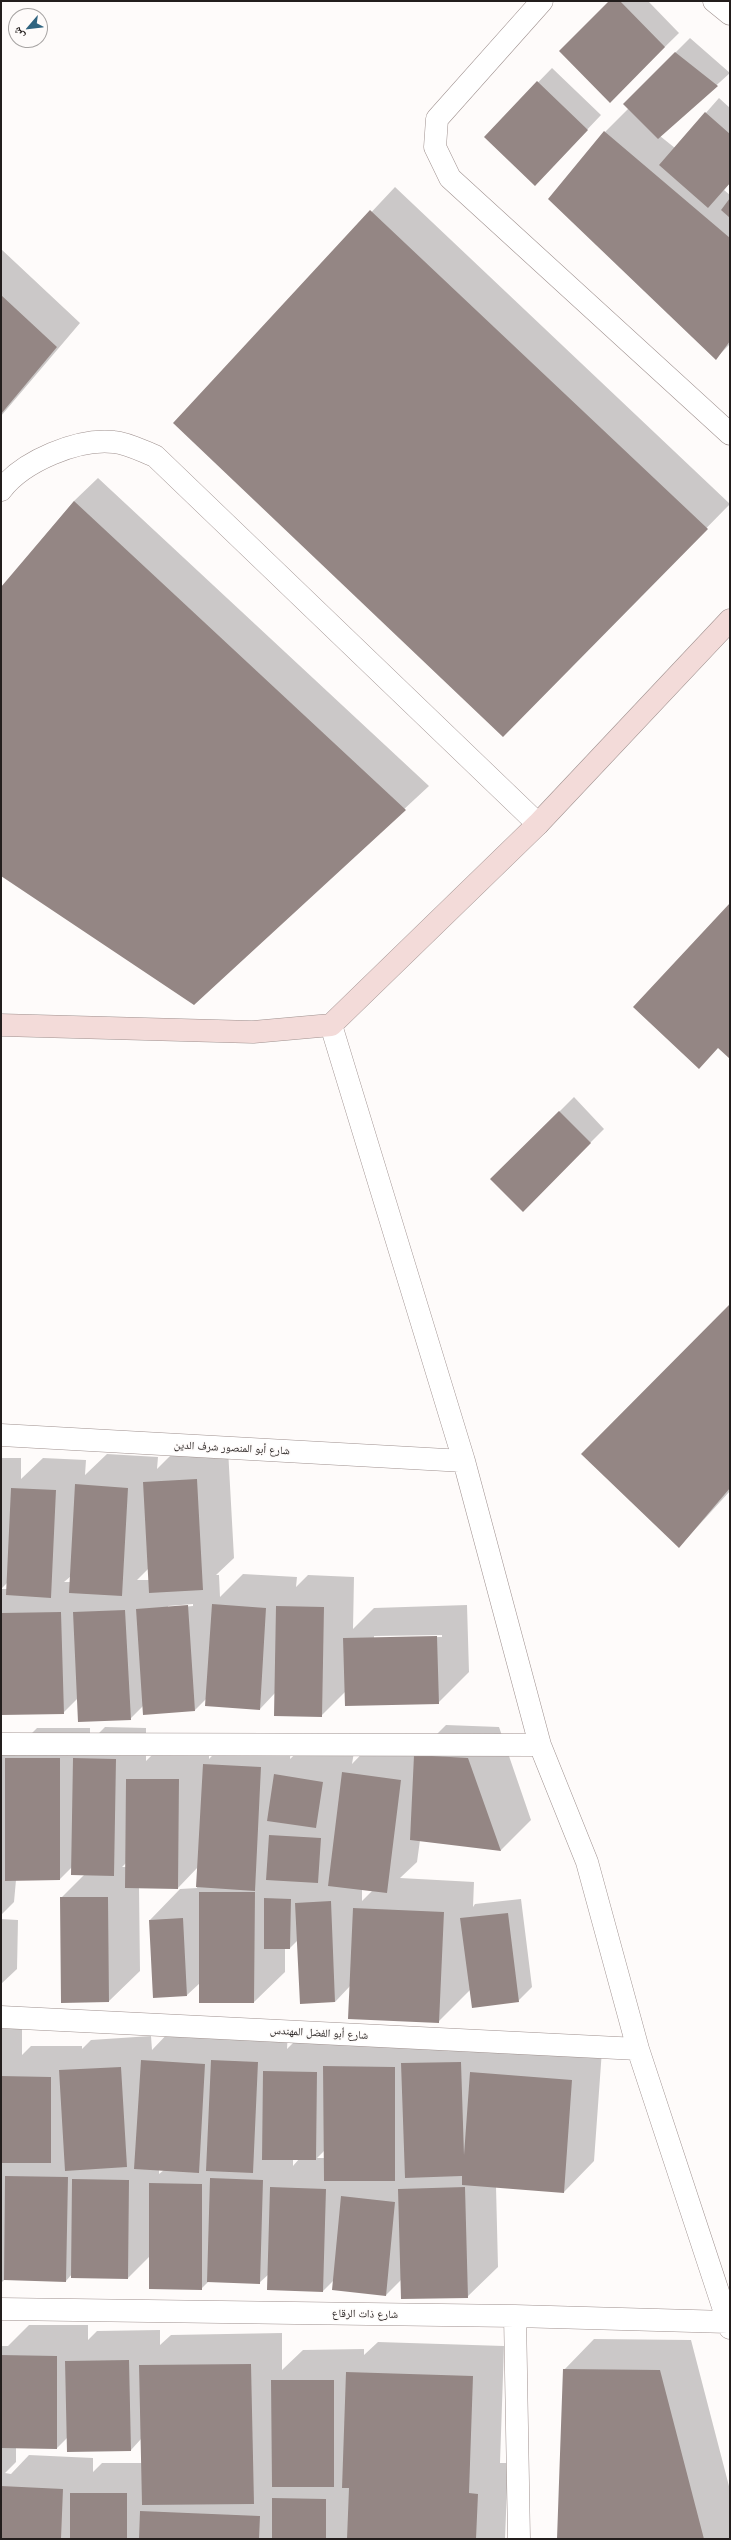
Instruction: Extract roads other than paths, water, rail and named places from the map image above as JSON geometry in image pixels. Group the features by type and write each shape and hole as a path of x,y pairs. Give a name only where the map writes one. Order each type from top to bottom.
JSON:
{"street":[{"path":"542,1 437,119 435,147 450,178 730,434"},
{"path":"714,1 730,14"},
{"path":"1,490 9,479 44,457 84,442 115,442 155,456 538,824"},
{"path":"1,1025 253,1032 331,1025 538,824 730,620"},
{"path":"331,1025 464,1461 540,1745 587,1862 638,2049 729,2325"},
{"name":"شارع أبو المنصور شرف الدين","path":"1,1435 464,1461"},
{"path":"1,1744 540,1745"},
{"name":"شارع أبو الفضل المهندس","path":"1,2017 638,2049"},
{"name":"شارع ذات الرقاع","path":"1,2309 515,2316 729,2325"},
{"path":"515,2316 519,2539"}]}
